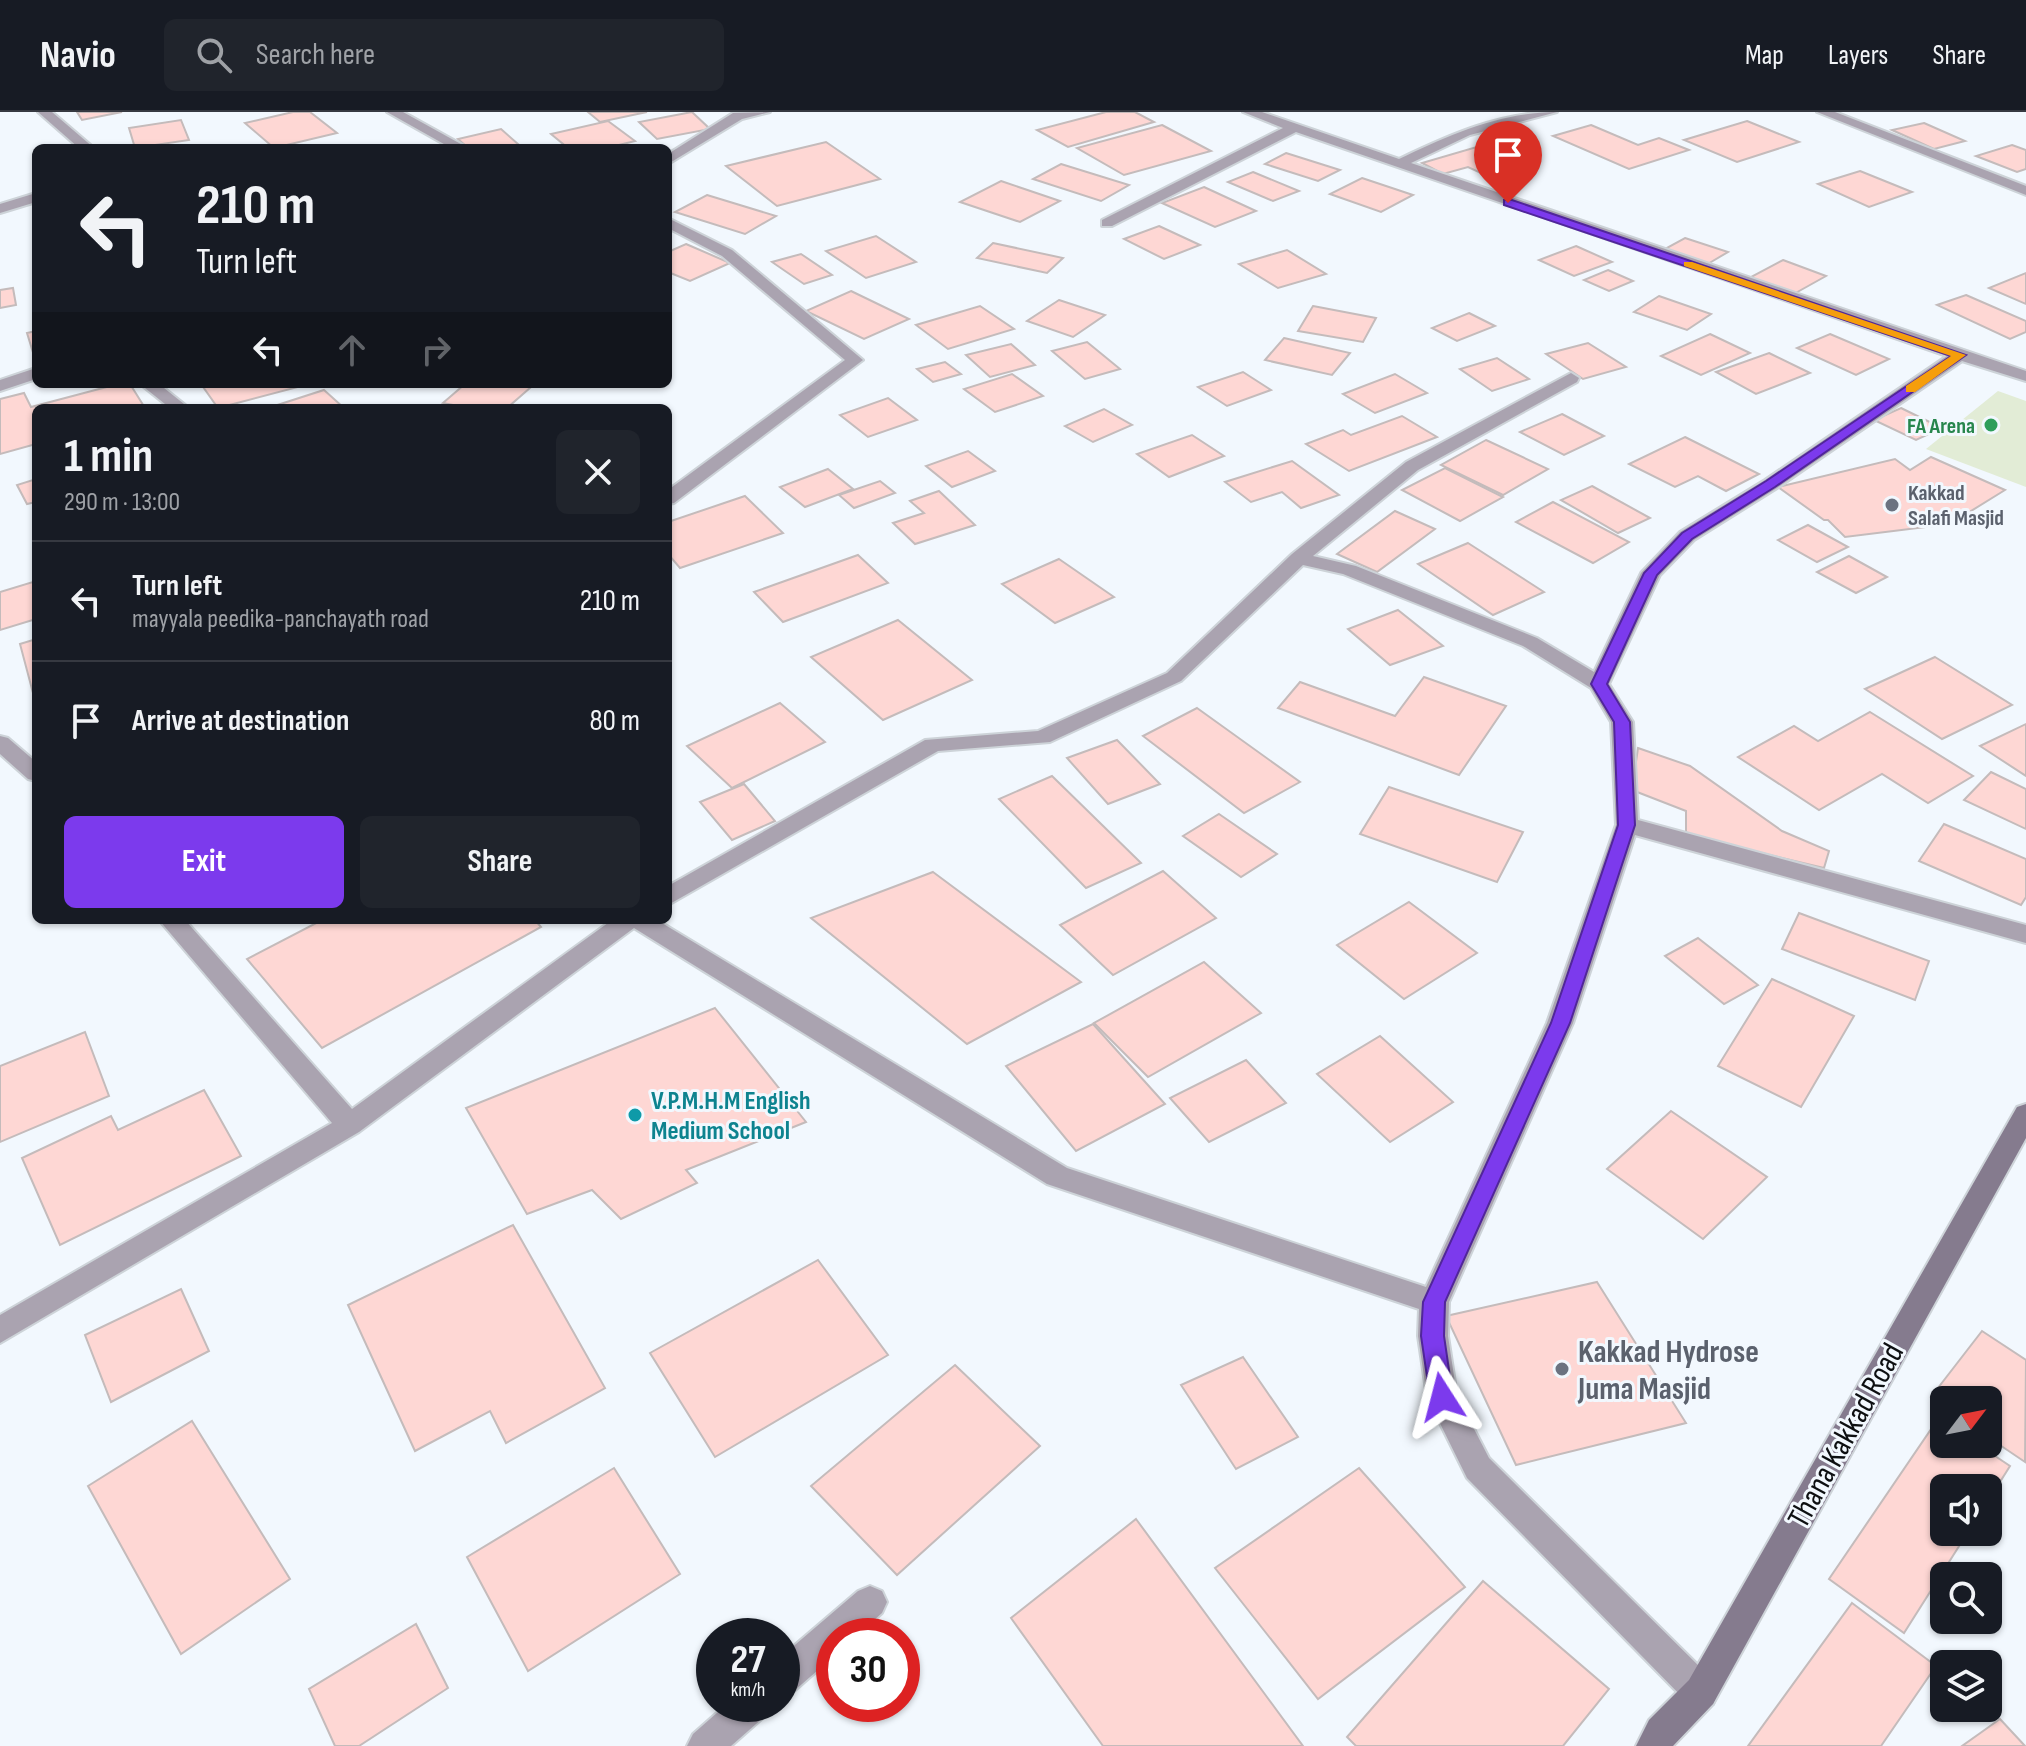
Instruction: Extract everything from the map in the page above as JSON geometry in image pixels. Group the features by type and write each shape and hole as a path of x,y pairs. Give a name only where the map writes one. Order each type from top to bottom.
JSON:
{"main road":[{"name":"Thana Kakkad Road","path":"1654,1746 1661,1732 1701,1692 2026,1114"}],"street":[{"path":"44,112 82,144"},
{"path":"393,112 453,144"},
{"path":"672,157 738,116 764,112"},
{"path":"1249,112 1397,165 2026,376"},
{"path":"1397,165 1466,132 1551,112"},
{"path":"1823,112 2026,191"},
{"path":"1107,223 1294,128"},
{"path":"0,209 32,198"},
{"path":"672,224 727,253 855,360 672,496"},
{"path":"1599,684 1651,573 1687,536 1771,484 1960,355"},
{"path":"0,386 32,374"},
{"path":"672,895 933,745 1042,737 1174,677 1299,558 1412,466 1571,378"},
{"path":"154,388 176,404"},
{"path":"1299,558 1349,570 1530,642 1599,684 1622,722 1627,825 1560,1023 1434,1302 1433,1336 1442,1397 1478,1468 1701,1692"},
{"path":"0,743 32,771"},
{"path":"1627,825 2026,934"},
{"path":"174,924 350,1125"},
{"path":"0,1330 350,1125 624,924"},
{"path":"646,924 1057,1176 1434,1302"},
{"path":"800,1663 870,1602"},
{"path":"705,1746 732,1722"}],"green space":[{"name":"FA Arena","path":"1998,391 2026,401 2026,487 1926,449"}],"building":[{"path":"77,112 122,112 82,120"},
{"path":"293,112 310,112 337,133 291,144 269,144 245,123"},
{"path":"588,112 647,112 600,122"},
{"path":"692,112 710,129 657,139 639,122"},
{"path":"1106,112 1135,112 1154,122 1068,147 1037,130"},
{"path":"181,120 189,140 134,144 129,128"},
{"path":"608,121 635,141 623,144 563,144 551,134"},
{"path":"1747,121 1799,142 1737,162 1684,140"},
{"path":"1924,123 1965,141 1934,149 1892,130"},
{"path":"1162,125 1211,151 1124,175 1077,148"},
{"path":"1591,125 1638,145 1659,138 1689,150 1629,169 1553,136"},
{"path":"501,129 518,144 464,144 458,139"},
{"path":"826,142 880,179 777,206 726,166"},
{"path":"2012,145 2026,150 2026,169 2017,172 1976,156"},
{"path":"1480,146 1501,156 1485,161 1512,174 1494,179 1468,167 1443,174 1422,163"},
{"path":"1286,153 1340,170 1318,181 1265,164"},
{"path":"1061,164 1129,185 1101,201 1033,179"},
{"path":"1860,171 1912,192 1869,207 1818,184"},
{"path":"1253,172 1299,191 1273,201 1228,182"},
{"path":"1362,178 1413,195 1381,212 1330,194"},
{"path":"1001,181 1060,201 1020,222 960,202"},
{"path":"1204,187 1256,211 1215,227 1162,203"},
{"path":"707,195 776,216 745,234 675,212"},
{"path":"1159,226 1200,245 1164,259 1124,239"},
{"path":"876,236 916,262 866,278 826,251"},
{"path":"1685,238 1728,252 1706,265 1663,250"},
{"path":"993,243 1063,258 1047,273 977,258"},
{"path":"686,244 730,263 690,281 672,274 672,250"},
{"path":"1576,246 1612,262 1574,276 1539,260"},
{"path":"1287,250 1326,274 1278,288 1239,264"},
{"path":"801,254 832,275 804,284 772,262"},
{"path":"1783,260 1826,276 1792,295 1749,278"},
{"path":"1608,270 1633,281 1609,291 1584,280"},
{"path":"2026,273 2026,304 1989,288"},
{"path":"13,288 16,305 0,308 0,290"},
{"path":"851,291 909,319 864,339 806,311"},
{"path":"1966,295 2026,321 2026,332 2010,339 1937,305"},
{"path":"1659,296 1711,314 1687,330 1634,312"},
{"path":"1059,300 1105,315 1073,337 1027,321"},
{"path":"980,306 1014,329 948,349 916,325"},
{"path":"1313,306 1376,318 1363,342 1298,331"},
{"path":"1469,313 1495,326 1457,341 1432,328"},
{"path":"32,332 32,349 27,333"},
{"path":"1710,334 1750,353 1701,375 1661,356"},
{"path":"1830,334 1889,359 1856,375 1797,348"},
{"path":"1284,338 1350,353 1332,375 1265,360"},
{"path":"1087,342 1120,369 1085,379 1052,351"},
{"path":"1588,343 1626,367 1583,379 1546,354"},
{"path":"1011,344 1035,365 990,377 966,355"},
{"path":"1769,353 1810,373 1756,394 1716,372"},
{"path":"1497,358 1529,379 1492,391 1460,369"},
{"path":"945,362 961,374 933,382 917,369"},
{"path":"1243,372 1271,390 1227,406 1198,387"},
{"path":"1012,374 1043,396 995,412 964,389"},
{"path":"1395,374 1427,393 1375,413 1343,394"},
{"path":"103,388 132,388 142,404 42,404"},
{"path":"204,388 294,388 233,404 215,404"},
{"path":"460,388 530,388 512,404 443,403"},
{"path":"324,390 340,404 280,404"},
{"path":"24,393 31,407 32,445 0,454 0,399"},
{"path":"888,398 917,420 868,437 840,415"},
{"path":"1901,408 1942,428 1916,440 1874,420"},
{"path":"1104,409 1132,425 1093,442 1065,426"},
{"path":"1562,414 1604,436 1564,455 1520,432"},
{"path":"1402,416 1437,437 1349,471 1306,444 1343,430 1351,435"},
{"path":"1192,435 1224,456 1169,477 1137,454"},
{"path":"1685,437 1759,474 1726,491 1698,476 1675,487 1629,464"},
{"path":"1486,440 1548,469 1503,495 1441,465"},
{"path":"968,451 995,471 952,487 926,466"},
{"name":"Kakkad Salafi Masjid","path":"1931,457 2005,490 1950,524 1845,537 1828,520 1778,487 1895,459 1910,470"},
{"path":"1292,461 1339,495 1301,508 1282,492 1251,502 1225,482"},
{"path":"1445,468 1503,497 1460,521 1402,490"},
{"path":"828,469 853,489 805,507 780,487"},
{"path":"32,480 32,503 27,504 17,485"},
{"path":"880,481 895,493 854,508 839,495"},
{"path":"1592,486 1650,518 1618,533 1561,500"},
{"path":"939,491 975,525 915,544 893,523 924,513 910,501"},
{"path":"745,496 783,533 680,568 672,559 672,521"},
{"path":"1553,502 1629,542 1593,563 1516,522"},
{"path":"1395,511 1435,529 1377,572 1337,554"},
{"path":"1808,525 1848,547 1817,562 1778,540"},
{"path":"1468,543 1544,592 1493,615 1418,564"},
{"path":"858,555 888,583 783,622 754,592"},
{"path":"1849,556 1887,577 1856,593 1817,572"},
{"path":"1059,559 1114,597 1055,623 1002,584"},
{"path":"32,582 32,620 0,630 0,592"},
{"path":"1398,610 1443,646 1390,665 1348,629"},
{"path":"898,620 972,680 883,720 811,657"},
{"path":"32,640 32,689 20,644"},
{"path":"1935,657 2012,705 1942,739 1865,689"},
{"path":"1424,677 1506,706 1459,775 1278,708 1300,682 1395,716"},
{"path":"780,703 825,742 732,788 687,746"},
{"path":"1197,708 1300,782 1244,813 1143,736"},
{"path":"1870,712 1973,776 1928,803 1882,774 1819,810 1738,757 1794,726 1818,741"},
{"path":"2026,724 2026,776 1980,746"},
{"path":"1117,740 1160,784 1108,804 1067,758"},
{"path":"1638,748 1690,766 1782,831 1829,851 1824,868 1686,835 1686,811 1632,790"},
{"path":"1991,772 2026,789 2026,829 1964,800"},
{"path":"1052,776 1141,863 1086,888 999,799"},
{"path":"744,784 775,821 732,840 700,802"},
{"path":"1389,787 1523,832 1497,882 1360,834"},
{"path":"1219,814 1277,854 1241,877 1183,836"},
{"path":"1944,824 2026,859 2026,897 2021,905 1919,861"},
{"path":"1163,871 1216,918 1113,975 1060,925"},
{"path":"933,872 1081,982 967,1044 811,918"},
{"path":"1409,902 1477,953 1404,999 1337,945"},
{"path":"1799,913 1929,961 1915,1000 1782,949"},
{"path":"314,924 538,924 541,927 322,1048 247,959"},
{"path":"1698,938 1758,985 1724,1004 1665,956"},
{"path":"1204,962 1261,1013 1148,1077 1094,1023"},
{"path":"1772,979 1854,1016 1801,1107 1718,1066"},
{"name":"V.P.M.H.M English Medium School","path":"715,1008 806,1122 686,1170 697,1183 621,1219 592,1190 527,1214 466,1108"},
{"path":"1093,1024 1165,1104 1076,1151 1006,1066"},
{"path":"85,1032 109,1096 0,1142 0,1066"},
{"path":"1380,1036 1453,1102 1390,1142 1317,1074"},
{"path":"1246,1060 1286,1103 1209,1142 1170,1098"},
{"path":"204,1090 241,1156 60,1245 22,1158 111,1116 118,1130"},
{"path":"1671,1111 1767,1177 1703,1239 1607,1169"},
{"path":"513,1225 605,1388 506,1443 490,1411 415,1451 348,1305"},
{"path":"818,1260 888,1355 715,1457 650,1353"},
{"name":"Kakkad Hydrose Juma Masjid","path":"1597,1282 1686,1423 1516,1465 1446,1316"},
{"path":"181,1289 209,1351 111,1402 85,1335"},
{"path":"1982,1331 2026,1360 2025,1462 2002,1446 2002,1386 1940,1386"},
{"path":"1243,1357 1298,1437 1236,1469 1181,1385"},
{"path":"955,1365 1040,1446 897,1575 811,1486"},
{"path":"192,1421 290,1579 181,1654 88,1486"},
{"path":"1930,1431 1930,1458 1998,1458 2010,1466 2002,1479 2002,1474 1930,1474 1930,1546 1959,1546 1949,1562 1930,1562 1930,1592 1904,1633 1829,1579"},
{"path":"614,1468 680,1574 528,1671 467,1557"},
{"path":"1359,1468 1465,1587 1318,1699 1215,1568"},
{"path":"1136,1519 1303,1746 1103,1746 1011,1618"},
{"path":"1483,1581 1609,1689 1563,1746 1356,1746 1347,1737"},
{"path":"1852,1603 1930,1662 1930,1675 1881,1746 1748,1746"},
{"path":"416,1624 448,1688 359,1746 335,1746 309,1689"},
{"path":"2002,1721 2025,1746 1962,1746 1996,1722"}],"slow traffic":[{"path":"1688,264 1960,355 1911,389"}],"place":[{"name":"FA Arena","path":"1991,425"},
{"name":"Kakkad Salafi Masjid","path":"1892,505"},
{"name":"V.P.M.H.M English Medium School","path":"635,1115"},
{"name":"Kakkad Hydrose Juma Masjid","path":"1562,1369"}],"route":[{"path":"1442,1397 1433,1336 1434,1302 1560,1023 1627,825 1622,722 1599,684 1625,625 1651,573 1687,536 1771,484 1960,355 1508,203"}]}
